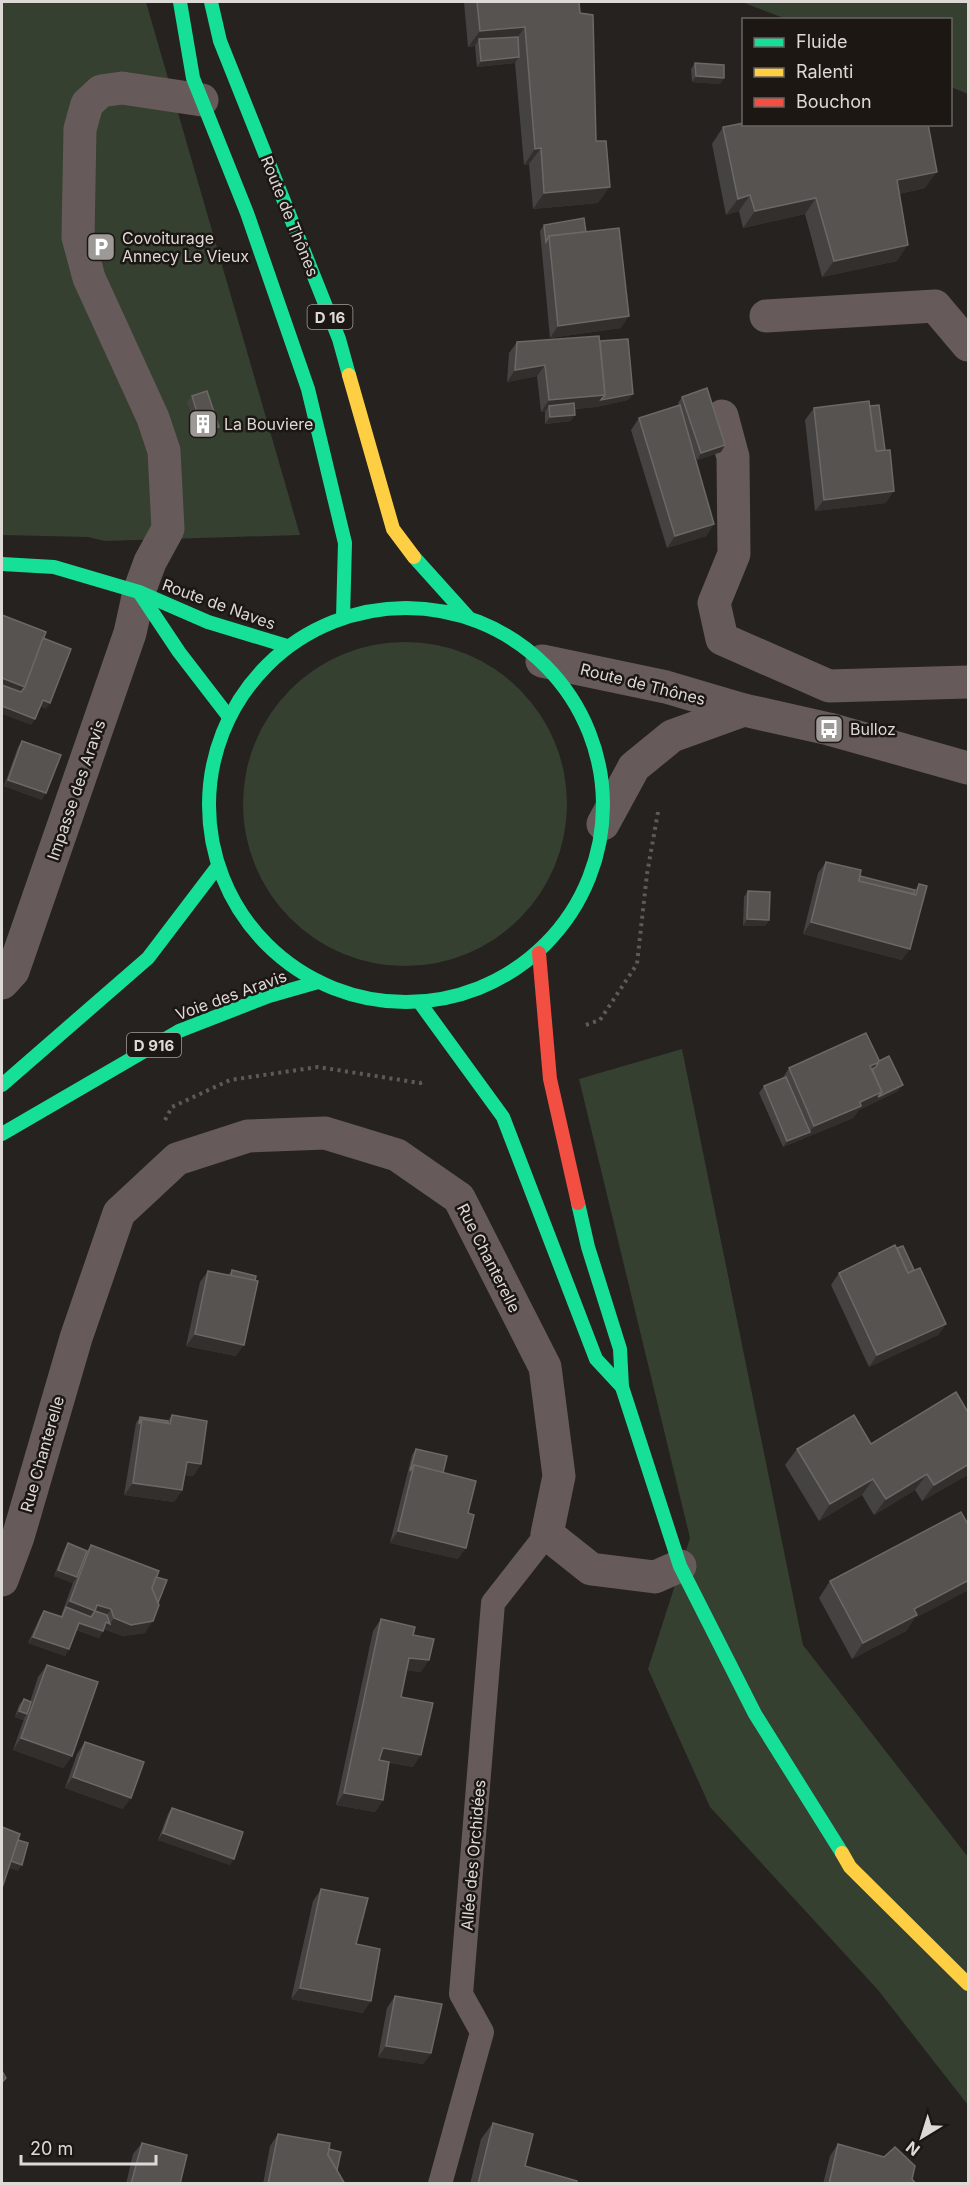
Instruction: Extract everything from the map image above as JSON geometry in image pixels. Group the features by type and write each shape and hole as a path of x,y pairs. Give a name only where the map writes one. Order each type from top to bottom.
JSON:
{"main road":[{"name":"D 16","path":"180,2 193,78 248,213 308,389 345,543 343,618"},
{"name":"Route de Thônes","path":"212,2 220,41 339,339 393,529 468,617"},
{"name":"Route de Naves","path":"2,564 54,567 139,592 208,621 287,646"},
{"name":"Route de Naves","path":"139,592 179,652 229,717"},
{"path":"395,608 427,608 468,617 507,635 542,661 571,696 592,735 603,779 603,824 575,910 539,952 484,987 420,1003 385,1002 350,995 318,982 274,952 241,913 218,866 208,816 213,765 229,717 254,678 287,646 343,618 395,608"},
{"path":"2,1085 148,958 218,866"},
{"path":"539,952 550,1079 588,1247 620,1349 622,1387 680,1566 755,1714 850,1867 969,1984"},
{"name":"Voie des Aravis","path":"2,1134 179,1030 269,996 318,982"},
{"path":"420,1003 503,1117 596,1359 622,1387"}],"street":[{"name":"Impasse des Aravis","path":"2,983 13,971 130,633 139,592 150,562 168,529 164,451 153,418 89,278 78,237 81,129 87,104 101,91 123,88 202,100"},
{"path":"766,316 935,306 969,345"},
{"path":"722,416 733,458 734,554 714,603 722,639 829,686 969,682"},
{"name":"Route de Thônes","path":"542,661 666,687 744,710 829,729 969,768"},
{"name":"Route de Thônes","path":"603,824 634,767 672,735 744,710"},
{"name":"Rue Chanterelle","path":"2,1581 18,1537 76,1338 119,1213 177,1160 248,1136 324,1133 397,1155 459,1198 545,1367 559,1476 547,1534"},
{"path":"547,1534 591,1569 655,1576 680,1566"}],"lane":[{"name":"Allée des Orchidées","path":"440,2184 482,2031 461,1994 493,1603 547,1534"}],"path":[{"path":"600,1020 637,964 647,874 660,804"}],"green space":[{"path":"2,2 146,2 300,535 105,541 88,537 2,535"},
{"path":"742,2 968,2 968,94 952,87 952,18 783,18"},
{"path":"405,642 437,645 467,654 495,669 520,689 540,714 555,742 564,772 567,804 564,836 555,866 540,894 520,919 495,939 467,954 437,963 405,966 373,963 343,954 315,939 290,919 270,894 255,866 246,836 243,804 246,772 255,742 270,714 290,689 315,669 343,654 373,645"},
{"path":"682,1049 803,1645 968,1857 968,2105 878,1990 710,1807 648,1669 690,1538 579,1079"}],"building":[{"path":"477,2 579,2 580,13 593,15 596,141 606,141 610,187 544,193 541,148 535,149 525,27 480,31"},
{"path":"518,37 519,57 481,61 479,39"},
{"path":"695,63 724,65 724,78 696,76"},
{"path":"742,123 742,126 928,126 937,172 897,180 908,245 834,261 816,198 755,211 750,195 738,199 723,127"},
{"path":"584,218 586,232 549,236 546,242 544,225"},
{"path":"619,228 629,316 558,326 549,236"},
{"path":"599,336 605,395 549,400 545,365 515,370 517,342"},
{"path":"628,339 633,394 601,400 605,395 600,341"},
{"path":"707,388 725,445 701,453 682,397"},
{"path":"207,391 219,427 203,432 192,396"},
{"path":"869,401 876,451 890,450 894,491 824,500 814,408"},
{"path":"574,403 575,415 550,417 549,406"},
{"path":"680,405 714,524 675,536 639,418"},
{"path":"879,405 885,450 876,451 870,406"},
{"path":"2,615 46,632 25,687 2,678"},
{"path":"43,638 71,649 50,703 43,700 35,719 2,706 2,685 21,692 25,687"},
{"path":"22,741 61,755 46,793 8,780"},
{"path":"826,862 861,870 859,881 916,895 919,884 927,886 910,949 811,922"},
{"path":"860,876 915,890 914,894 859,881"},
{"path":"748,891 770,892 769,920 747,919"},
{"path":"866,1033 880,1062 870,1066 882,1092 860,1102 861,1106 814,1126 789,1068"},
{"path":"889,1056 903,1085 878,1097 882,1092 872,1069 879,1061"},
{"path":"786,1077 810,1132 787,1141 764,1086"},
{"path":"895,1245 908,1273 920,1268 946,1324 877,1355 839,1273"},
{"path":"903,1246 914,1270 908,1273 897,1248"},
{"path":"232,1270 256,1276 255,1281 231,1276"},
{"path":"208,1271 258,1281 244,1345 195,1334"},
{"path":"956,1392 969,1414 969,1464 934,1485 927,1474 886,1499 873,1479 830,1504 797,1449 854,1415 871,1444"},
{"path":"172,1415 207,1421 201,1464 187,1462 182,1490 133,1483 142,1419 170,1424"},
{"path":"140,1417 168,1421 168,1423 142,1419 139,1424"},
{"path":"416,1449 447,1456 443,1473 414,1465 410,1471"},
{"path":"414,1465 476,1481 468,1513 474,1515 466,1548 398,1531"},
{"path":"961,1512 969,1526 969,1580 914,1609 917,1615 863,1643 830,1581"},
{"path":"68,1543 87,1551 77,1577 58,1570"},
{"path":"91,1545 159,1571 152,1588 159,1605 153,1621 131,1625 114,1618 111,1609 97,1605 95,1611 70,1601"},
{"path":"156,1577 167,1580 158,1603 152,1588"},
{"path":"66,1607 91,1617 95,1611 107,1615 110,1624 106,1622 103,1631 79,1623 69,1649 33,1637 44,1611 62,1617"},
{"path":"381,1619 415,1627 413,1635 434,1639 429,1660 409,1658 401,1697 433,1703 421,1755 383,1748 379,1760 389,1762 383,1800 344,1793"},
{"path":"47,1665 98,1682 72,1756 21,1738"},
{"path":"24,1699 31,1702 27,1714 19,1711"},
{"path":"85,1742 144,1762 131,1798 73,1777"},
{"path":"172,1808 243,1832 234,1859 163,1833"},
{"path":"2,1827 20,1834 2,1888"},
{"path":"18,1840 28,1843 22,1865 11,1861"},
{"path":"321,1889 368,1898 356,1944 380,1949 371,2001 300,1988"},
{"path":"395,1996 442,2004 431,2053 386,2046"},
{"path":"493,2123 533,2134 525,2166 577,2181 576,2184 478,2184"},
{"path":"278,2134 330,2143 328,2155 345,2184 268,2184"},
{"path":"142,2143 187,2155 180,2184 131,2184"},
{"path":"838,2144 884,2157 895,2147 915,2166 912,2179 916,2184 829,2184"},
{"path":"329,2149 341,2152 337,2170 328,2155"}],"traffic: fast":[{"path":"180,2 193,78 247,213 308,389 345,543 343,618"},
{"path":"211,2 220,41 339,339 349,375"},
{"path":"414,557 468,617"},
{"path":"2,564 54,567 139,592 208,622 287,646"},
{"path":"139,592 179,652 229,717"},
{"path":"406,608 444,612 481,623 515,641 545,666 570,696 588,730 599,767 603,805 599,843 588,880 570,914 545,944 515,969 481,987 444,998 406,1002 368,998 331,987 297,969 267,944 242,914 224,880 213,843 209,805 213,767 224,730 242,696 267,666 297,641 331,623 368,612 406,608"},
{"path":"2,1085 148,958 218,866"},
{"path":"2,1134 179,1031 269,996 318,982"},
{"path":"420,1003 503,1117 596,1359 622,1387"},
{"path":"578,1203 588,1247 620,1349 622,1387 680,1566 755,1714 842,1853"}],"traffic: slow":[{"path":"349,375 393,529 414,557"},
{"path":"842,1853 850,1867 968,1984"}],"traffic: jam":[{"path":"539,953 550,1079 578,1203"}],"place":[{"name":"Covoiturage Annecy Le Vieux","path":"101,247"},
{"name":"La Bouviere","path":"203,424"},
{"name":"Bulloz","path":"829,729"}]}
